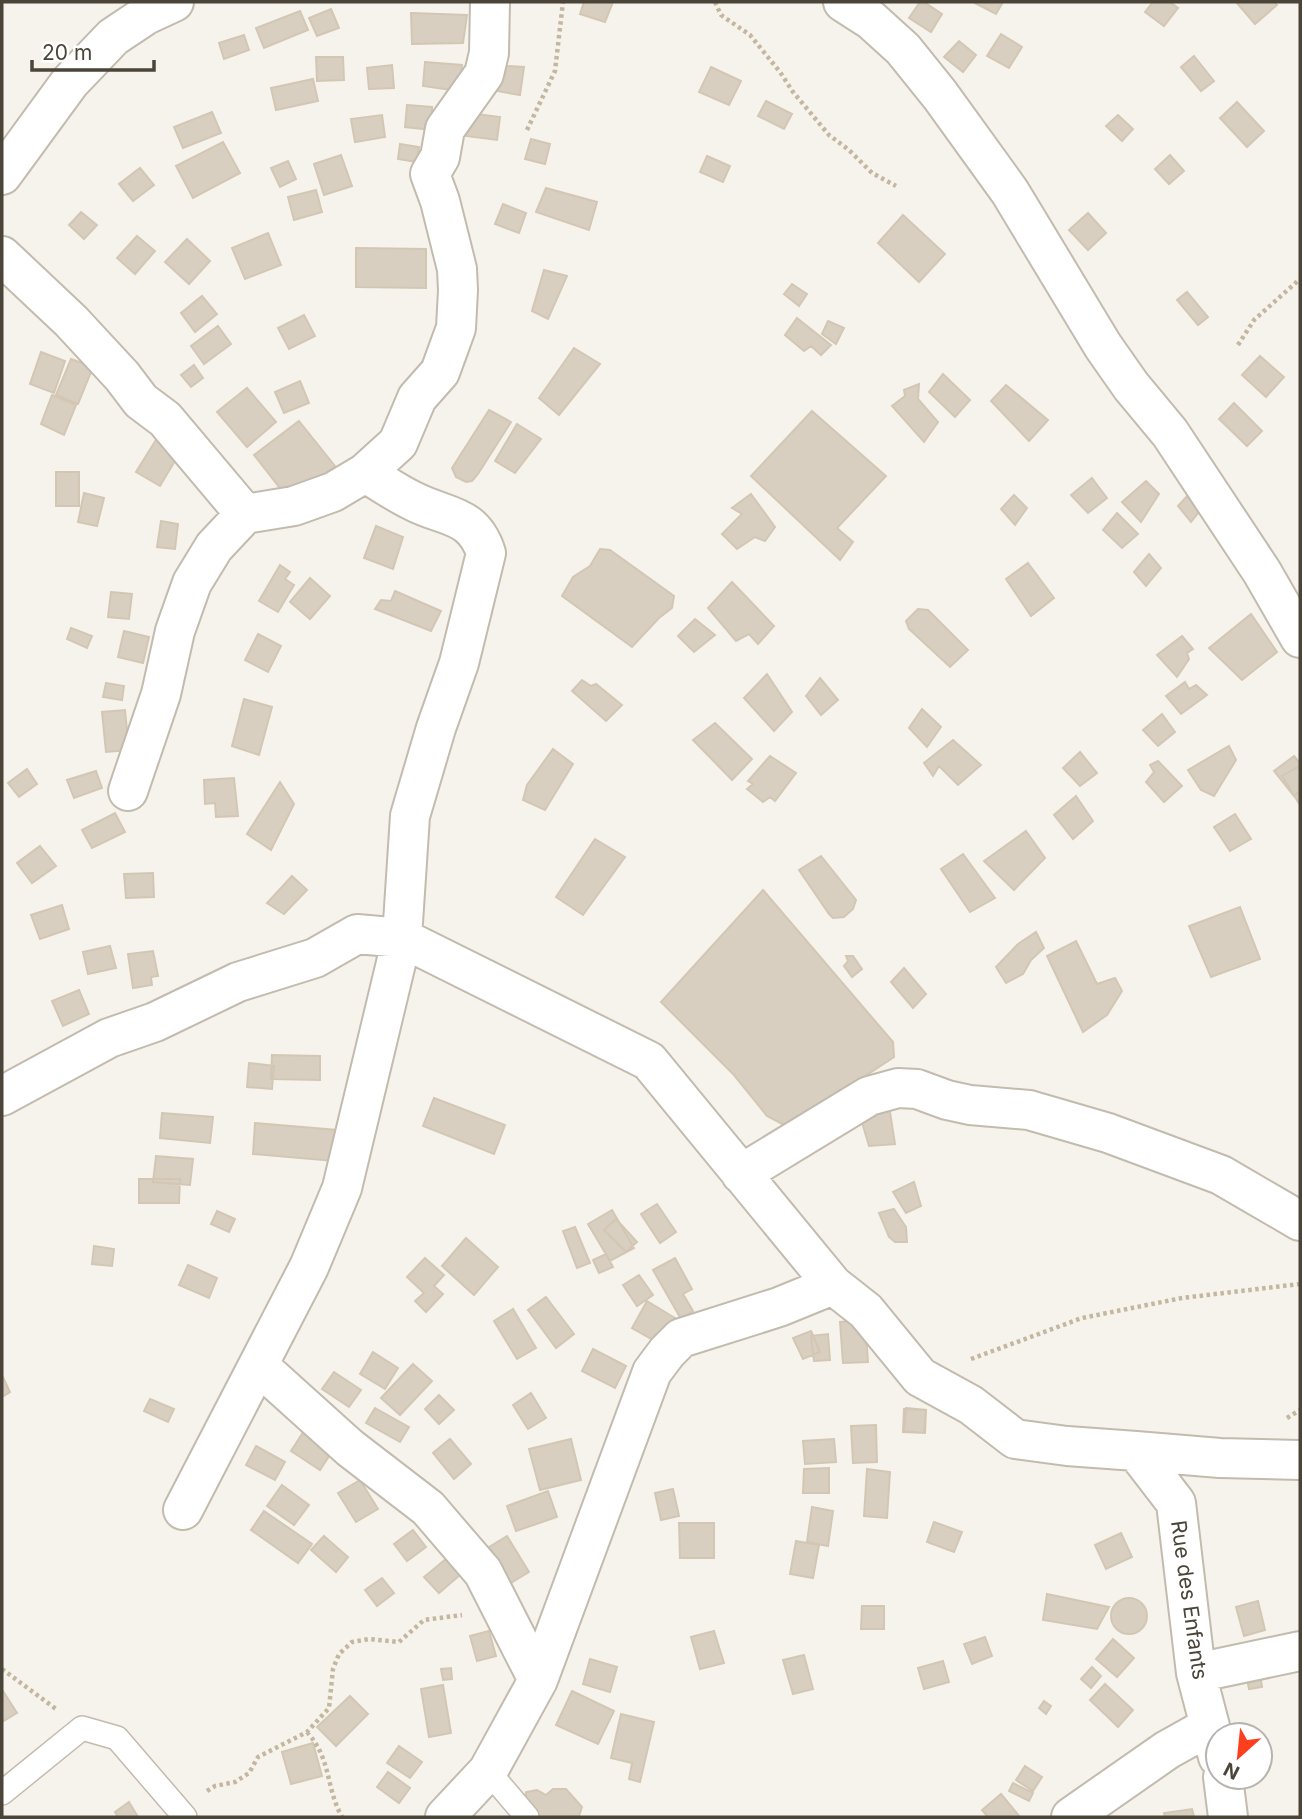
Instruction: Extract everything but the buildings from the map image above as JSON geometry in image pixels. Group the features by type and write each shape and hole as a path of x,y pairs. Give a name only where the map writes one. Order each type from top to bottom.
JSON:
{"street":[{"path":"2,175 71,82 113,37 146,15 174,2"},
{"path":"128,791 161,694 175,631 192,583 214,547 245,514 294,506 333,492 365,472 398,443 417,398 440,372 456,328 457,269 440,201 430,174 440,157 445,129 484,74 489,53 490,2"},
{"path":"843,2 871,20 903,49 1010,192 1104,346 1170,433 1262,572 1300,638"},
{"path":"2,256 71,321 122,376 141,401 165,419 245,514"},
{"path":"183,1510 309,1267 342,1188 402,938 410,816 459,663 486,553 480,536 462,520 413,502 365,472"},
{"path":"2,1096 109,1038 155,1022 238,982 315,958 357,934 402,938 649,1061 833,1285 866,1311 920,1377 971,1405 1015,1439 1067,1446 1220,1458 1300,1460"},
{"path":"741,1174 869,1096 908,1088 970,1105 1029,1110 1108,1133 1222,1175 1300,1221"},
{"path":"445,1817 488,1771 538,1680 652,1372 681,1338 779,1307 833,1285"},
{"path":"258,1366 350,1448 428,1508 483,1572 538,1680"},
{"name":"Rue des Enfants","path":"1136,1451 1176,1503 1196,1672 1209,1721"},
{"path":"1196,1672 1300,1651"},
{"path":"1071,1817 1167,1750 1204,1744"},
{"path":"1225,1791 1228,1817"}],"lane":[{"path":"2,1793 82,1728 117,1738 182,1813"},
{"path":"488,1771 527,1817"}],"path":[{"path":"527,131 555,71 563,2"},
{"path":"715,2 722,15 750,35 802,104 830,135 872,173 896,186"},
{"path":"1238,345 1254,320 1300,279"},
{"path":"920,1377 1082,1318 1182,1298 1300,1284"},
{"path":"182,1813 192,1799 215,1786 234,1782 248,1773 258,1757 307,1732 329,1708 333,1669 340,1654 352,1642 369,1639 399,1642 424,1620 464,1615 498,1601"},
{"path":"2,1669 82,1728"},
{"path":"307,1732 326,1758 334,1803 342,1817"}]}
